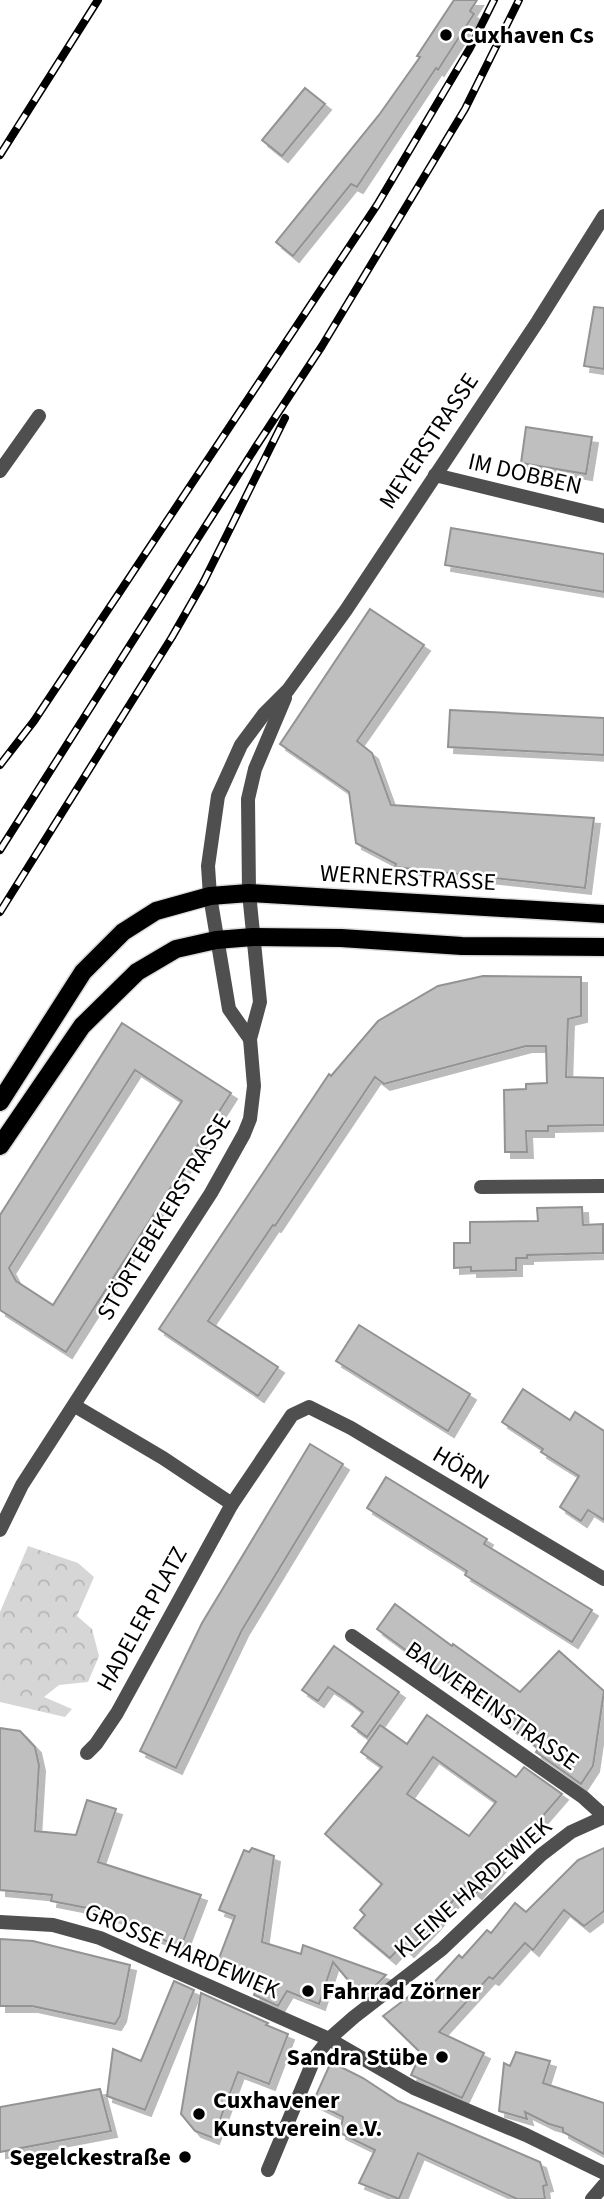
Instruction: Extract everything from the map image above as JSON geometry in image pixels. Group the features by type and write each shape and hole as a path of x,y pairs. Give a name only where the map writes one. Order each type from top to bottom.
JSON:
{"main road":[{"name":"WERNERSTRASSE","path":"210,896 249,893 604,914"},
{"path":"0,1102 83,972 123,932 156,911 210,896"},
{"path":"0,1146 82,1026 137,972 169,952 216,940 253,937 341,938 462,946 604,947"}],"street":[{"name":"MEYERSTRASSE","path":"210,896 208,866 218,796 241,745 264,714 288,690 346,610 538,321 604,216"},
{"path":"0,471 39,416"},
{"name":"IM DOBBEN","path":"435,475 604,516"},
{"name":"MEYERSTRASSE","path":"253,937 249,893 248,799 255,769 288,690"},
{"path":"210,896 229,1010 250,1039"},
{"name":"STÖRTEBEKERSTRASSE","path":"75,1406 211,1193 244,1133 253,1105 250,1039 260,1002 253,937"},
{"path":"481,1187 604,1186"},
{"path":"0,1530 22,1485 75,1406 163,1458 232,1504"},
{"name":"HÖRN","path":"292,1415 309,1406 328,1415 604,1579"},
{"name":"HADELER PLATZ","path":"87,1753 117,1713 232,1504 292,1415"},
{"name":"BAUVEREINSTRASSE","path":"352,1636 583,1797 604,1817"},
{"name":"KLEINE HARDEWIEK","path":"268,2170 315,2057 329,2039 442,1949 541,1855 571,1832 604,1817"},
{"name":"GROSSE HARDEWIEK","path":"0,1922 68,1927 100,1938 329,2039 414,2088 526,2135 604,2173"},
{"path":"592,2199 604,2185"}],"green space":[{"path":"28,1546 78,1563 94,1577 77,1616 92,1629 99,1656 88,1682 59,1685 44,1697 72,1709 65,1717 0,1702 0,1612"}],"building":[{"path":"454,0 477,0 470,11 474,14 357,187 351,184 293,256 276,242 379,115 420,57 417,56"},
{"path":"305,88 325,104 282,156 262,140"},
{"path":"594,307 604,308 604,369 584,366"},
{"path":"526,427 592,437 586,474 521,463"},
{"path":"451,528 604,554 604,592 445,565"},
{"path":"370,609 424,645 357,741 372,753 391,805 594,818 585,888 395,867 396,864 356,843 349,792 280,744"},
{"path":"450,710 604,718 604,755 448,747"},
{"path":"483,976 581,977 581,1016 568,1019 566,1077 604,1078 604,1125 548,1126 548,1131 526,1131 527,1152 505,1152 504,1090 526,1089 526,1084 547,1083 546,1046 526,1046 384,1084 375,1077 208,1321 278,1367 258,1396 159,1329 329,1074 331,1076 378,1021 438,986"},
{"path":"122,1023 231,1093 66,1352 0,1310 0,1215","holes":["135,1070 182,1101 53,1305 16,1281 9,1268"]},
{"path":"582,1207 583,1225 603,1224 603,1253 527,1255 527,1258 516,1258 516,1270 471,1271 471,1267 454,1268 454,1243 470,1243 470,1222 538,1221 537,1208"},
{"path":"359,1325 470,1394 448,1431 336,1361"},
{"path":"523,1389 570,1420 575,1412 604,1431 604,1520 588,1510 581,1521 560,1507 579,1476 541,1452 543,1449 502,1422"},
{"path":"310,1444 343,1464 242,1630 176,1768 140,1751 202,1623"},
{"path":"386,1477 487,1539 484,1544 592,1610 572,1642 465,1575 467,1571 367,1508"},
{"path":"395,1604 520,1692 559,1651 604,1691 593,1766 581,1784 536,1752 538,1749 532,1743 377,1629"},
{"path":"334,1646 399,1692 367,1737 352,1726 363,1712 346,1699 328,1687 318,1701 302,1690"},
{"path":"427,1715 516,1777 524,1767 562,1794 476,1893 466,1885 408,1951 402,1945 390,1958 354,1928 365,1915 360,1910 382,1884 325,1834 382,1767 361,1752 380,1725 407,1744","holes":["433,1757 496,1802 469,1836 407,1794"]},
{"path":"0,1728 20,1731 35,1747 39,1765 35,1831 76,1835 87,1800 116,1809 98,1862 201,1895 181,1947 151,1935 153,1930 87,1908 51,1901 52,1895 0,1890"},
{"path":"252,1848 274,1856 262,1942 301,1954 303,1945 386,1975 363,1998 333,1962 319,2004 287,1991 278,2006 254,1995 260,1978 218,1961 235,1916 219,1910 244,1850 249,1852"},
{"path":"604,1848 604,1911 584,1926 564,1910 533,1950 525,1943 493,1979 489,1977 439,2032 484,2053 462,2098 411,2075 421,2053 383,2016 421,1987 428,1989 459,1955 462,1958 487,1930 491,1933 515,1903 526,1912 578,1860"},
{"path":"0,1939 33,1941 130,1965 120,2016 115,2024 32,2006 0,2006"},
{"path":"174,1981 194,1990 145,2110 107,2096 113,2049 141,2061"},
{"path":"201,1993 288,2034 269,2084 238,2072 213,2138 195,2131 181,2114"},
{"path":"516,2052 550,2061 543,2083 604,2103 604,2154 563,2132 563,2128 525,2112 527,2119 499,2111 504,2063 510,2066"},
{"path":"331,2062 363,2078 398,2101 540,2162 547,2185 543,2186 545,2199 517,2199 418,2153 399,2199 359,2183 375,2150 340,2133 343,2117 313,2102"},
{"path":"100,2089 111,2131 0,2152 0,2107"}],"railway":[{"path":"0,155 98,0"},
{"path":"0,765 34,721 377,205 470,48 494,0"},
{"path":"0,850 322,346 465,109 519,0"},
{"path":"0,912 172,637 204,581 285,418"}],"place":[{"name":"Cuxhaven Cs","path":"446,35"},
{"name":"Fahrrad Zörner","path":"308,1991"},
{"name":"Sandra Stübe","path":"442,2057"},
{"name":"Cuxhavener Kunstverein e.V.","path":"199,2114"},
{"name":"Segelckestraße","path":"185,2157"}]}
